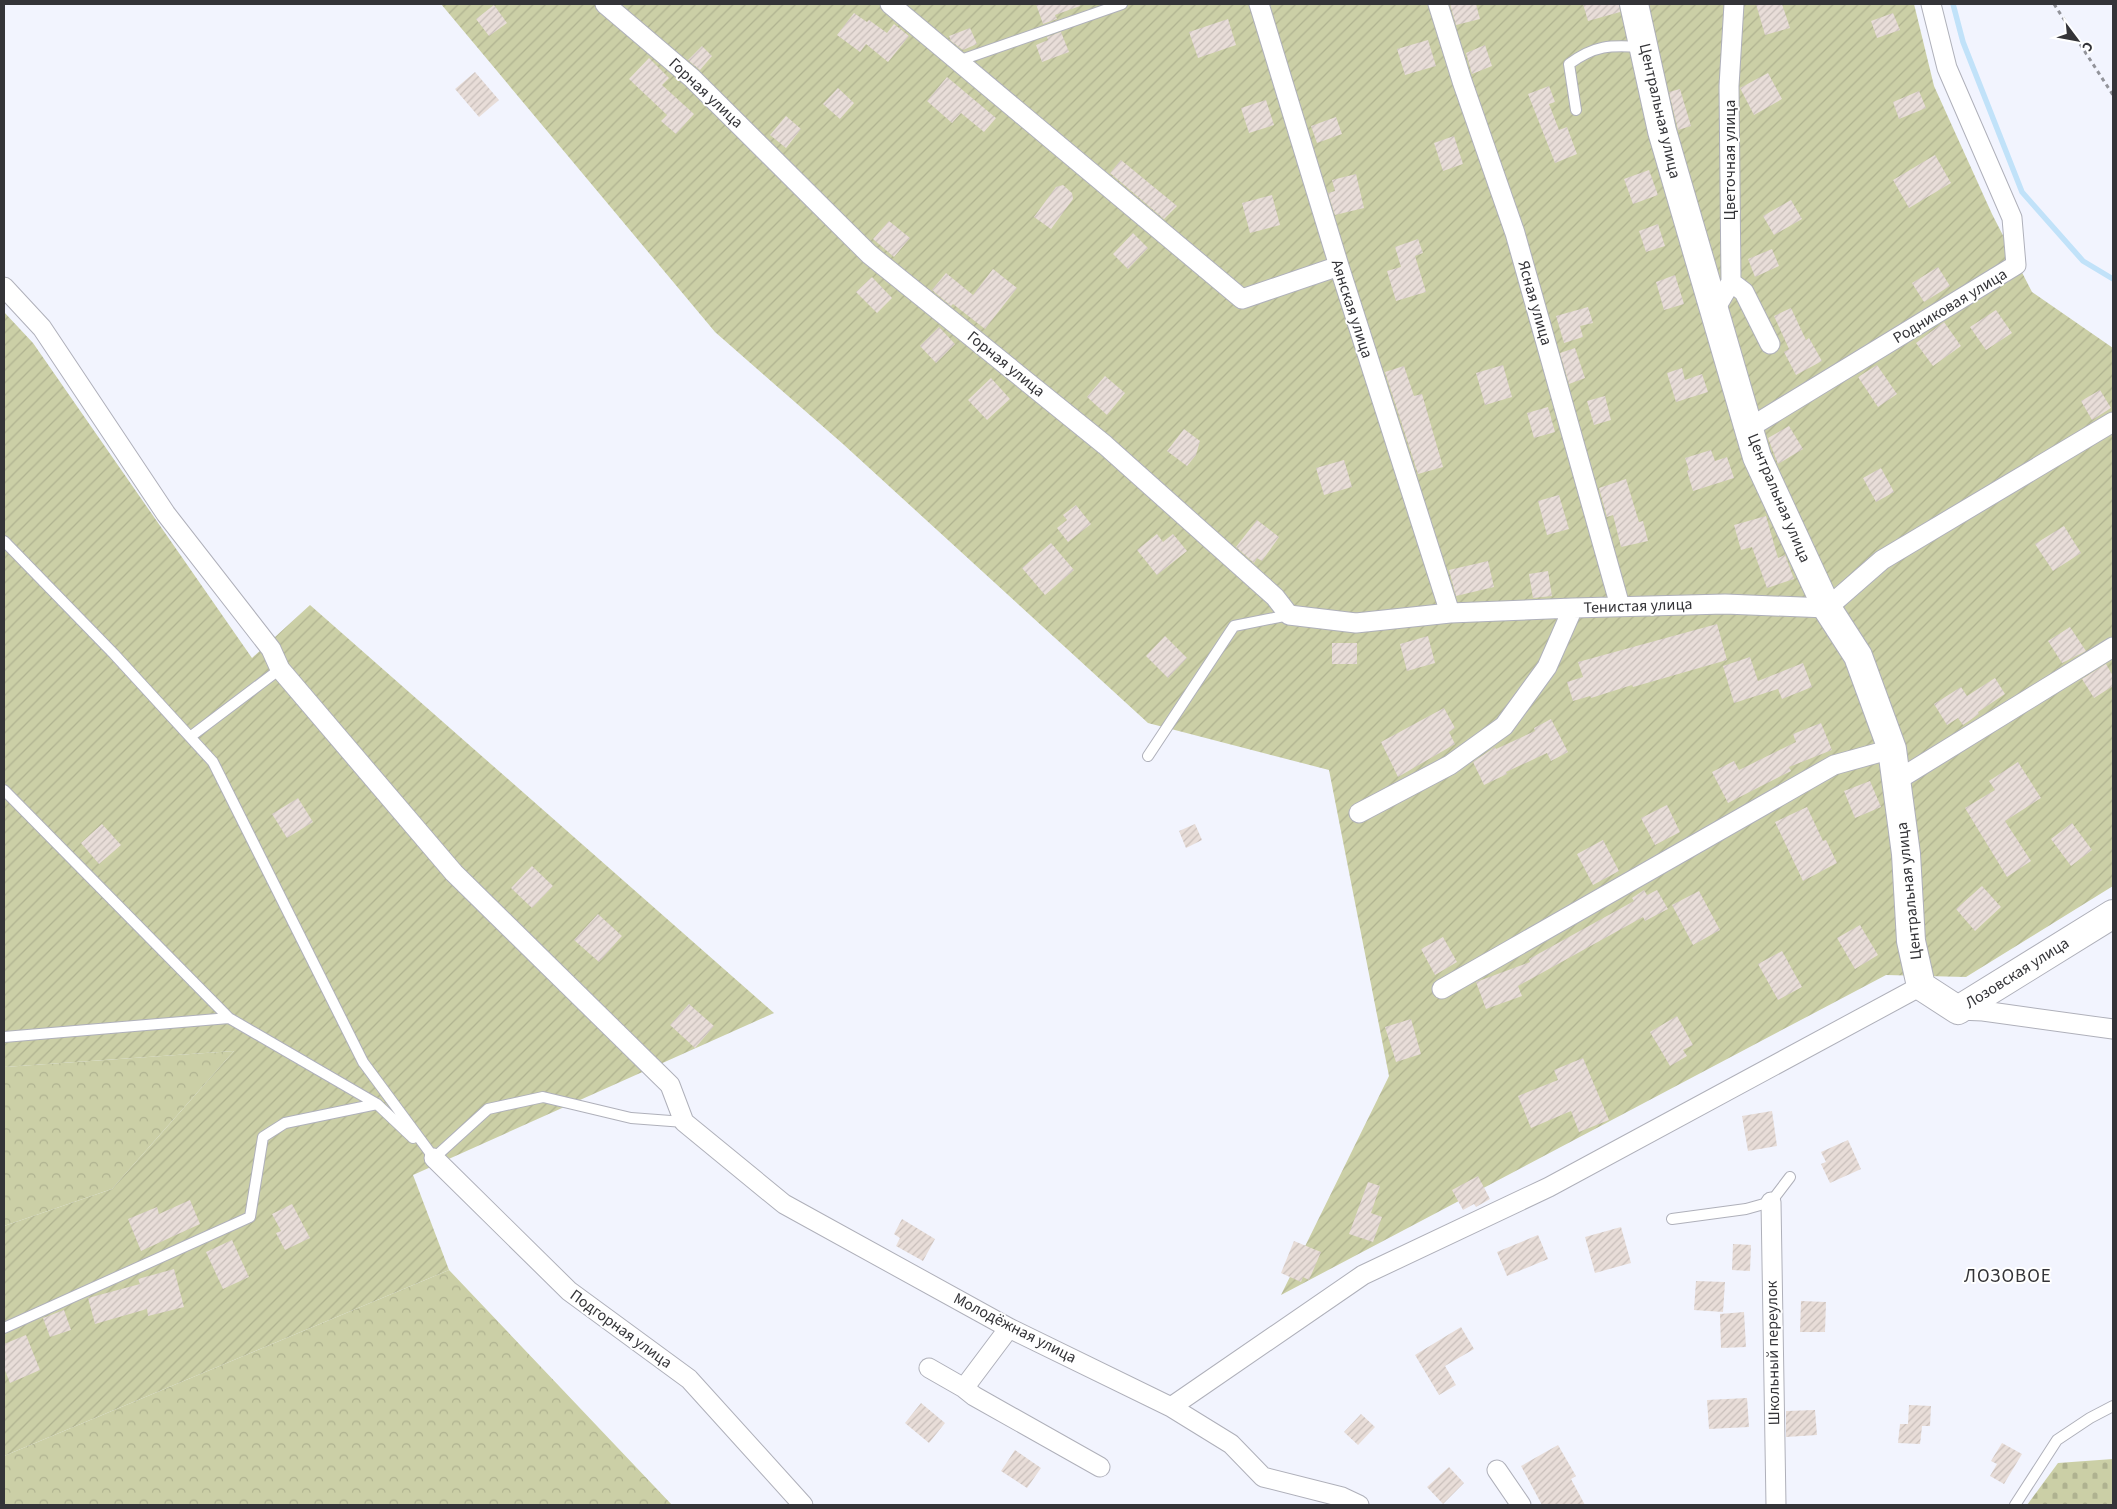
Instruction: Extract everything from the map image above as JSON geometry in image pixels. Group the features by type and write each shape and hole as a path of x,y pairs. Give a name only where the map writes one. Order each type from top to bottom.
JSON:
{"main road":[{"name":"Центральная улица","path":"1634,4 1662,131 1757,456 1827,608 1858,656 1892,749 1906,854 1911,941 1921,986"},
{"name":"Лозовская улица","path":"1921,986 1958,1010 2113,914"}],"street":[{"name":"Горная улица","path":"604,4 692,78 869,254 1105,445 1275,597 1289,615"},
{"path":"890,4 1242,299 1339,266"},
{"name":"Аянская улица","path":"1259,4 1339,266 1450,613"},
{"name":"Ясная улица","path":"1438,4 1462,81 1516,233 1620,606"},
{"name":"Цветочная улица","path":"1731,282 1729,86 1734,4"},
{"name":"Родниковая улица","path":"1749,428 2016,265 2012,218 1947,68 1931,4"},
{"path":"1714,311 1731,282 1744,292 1770,344"},
{"path":"4,287 42,328 166,514 271,649 280,669 454,873 670,1085 684,1122"},
{"path":"1827,608 1882,560 2113,422"},
{"name":"Тенистая улица","path":"1450,613 1725,604 1827,608"},
{"path":"1359,813 1450,765 1504,726 1547,667 1573,608"},
{"path":"1289,615 1356,623 1450,613"},
{"path":"1896,781 2113,646"},
{"path":"1442,989 1834,765 1892,749"},
{"path":"1171,1407 1363,1275 1549,1187 1921,986"},
{"path":"1958,1010 1983,1011 2113,1029"},
{"name":"Молодёжная улица","path":"684,1122 784,1204 1009,1328 1171,1407 1231,1444 1263,1477 1342,1496 1358,1505"},
{"name":"Подгорная улица","path":"434,1158 568,1291 689,1379 803,1505"},
{"name":"Школьный переулок","path":"1771,1202 1776,1505"},
{"path":"964,1388 1009,1328"},
{"path":"929,1368 964,1388 974,1396 1100,1466"},
{"path":"1498,1470 1521,1505"}],"lane":[{"path":"958,61 1122,4"},
{"path":"1576,110 1569,64 1584,53 1612,45 1645,48"},
{"path":"4,541 114,654 213,762 363,1062 434,1158"},
{"path":"1148,756 1234,626 1289,615"},
{"path":"190,737 280,669"},
{"path":"4,790 229,1018 378,1104 434,1158"},
{"path":"4,1037 229,1018"},
{"path":"434,1158 488,1109 543,1097 632,1118 684,1122"},
{"path":"4,1328 250,1217 263,1137 285,1123 378,1104"},
{"path":"1672,1219 1746,1209 1771,1202 1790,1177"},
{"path":"2015,1505 2057,1440 2090,1418 2113,1406"}],"path":[{"path":"2054,4 2113,95"}],"green space":[{"path":"441,4 1914,4 1934,86 1992,214 2032,292 2113,348 2113,886 1966,977 1886,975 1281,1295 1389,1076 1329,770 1148,723 843,444 715,332"},
{"path":"4,312 33,343 252,658 310,605 774,1013 413,1175 449,1270 4,1456 4,1226 112,1189 234,1051 4,1067"},
{"path":"234,1051 112,1189 4,1226 4,1067"},
{"path":"449,1270 672,1505 4,1505 4,1456"},
{"path":"2113,1459 2113,1505 2027,1505 2058,1463"}],"building":[{"path":"1036,4 1079,4 1080,6 1055,15 1057,19 1043,24"},
{"path":"1450,4 1476,4 1480,19 1456,25"},
{"path":"1583,4 1619,4 1620,12 1588,21"},
{"path":"1756,4 1782,4 1790,28 1765,35"},
{"path":"494,5 507,23 489,36 476,19"},
{"path":"854,13 867,22 869,20 887,33 894,24 909,36 888,62 866,44 860,52 837,35"},
{"path":"1893,13 1900,30 1877,38 1871,21"},
{"path":"1228,19 1236,45 1198,58 1189,32"},
{"path":"970,28 977,44 963,50 951,41 949,36"},
{"path":"1061,32 1069,52 1042,62 1036,45 1048,40 1047,37"},
{"path":"1428,40 1436,66 1405,75 1397,49"},
{"path":"1485,45 1492,66 1472,74 1466,53"},
{"path":"702,46 712,56 700,70 688,60"},
{"path":"649,58 669,78 662,85 694,114 676,134 661,121 667,115 629,79"},
{"path":"475,72 499,100 479,117 455,89"},
{"path":"1768,73 1782,99 1754,115 1740,88"},
{"path":"947,77 996,118 984,132 961,113 952,123 927,101"},
{"path":"1549,86 1555,102 1549,104 1559,130 1567,127 1577,154 1555,163 1528,94"},
{"path":"838,88 854,103 840,119 823,104"},
{"path":"1680,89 1691,126 1678,130 1669,92"},
{"path":"1919,91 1926,108 1899,119 1893,102"},
{"path":"1266,100 1274,125 1249,133 1241,108"},
{"path":"786,116 801,129 786,148 770,135"},
{"path":"1336,117 1342,134 1317,143 1311,126"},
{"path":"1454,136 1463,164 1443,171 1434,143"},
{"path":"1935,155 1951,183 1909,208 1893,180"},
{"path":"1121,160 1177,206 1164,219 1110,173"},
{"path":"1649,170 1658,195 1633,204 1624,179"},
{"path":"1356,174 1364,208 1335,215 1328,193 1335,191 1332,180"},
{"path":"1063,185 1072,193 1073,199 1051,229 1034,217 1056,187"},
{"path":"1272,195 1280,225 1250,233 1242,203"},
{"path":"1791,200 1802,219 1774,235 1763,216"},
{"path":"889,221 910,238 894,257 873,239"},
{"path":"1658,224 1665,246 1646,252 1639,231"},
{"path":"1133,233 1148,248 1128,269 1113,254"},
{"path":"1418,239 1423,253 1415,256 1426,292 1396,301 1387,271 1401,267 1395,247"},
{"path":"1772,249 1779,266 1755,277 1748,259"},
{"path":"1938,267 1950,286 1924,302 1912,283"},
{"path":"993,269 1017,288 985,329 953,304 951,306 932,290 946,273 973,295"},
{"path":"1675,275 1684,304 1664,310 1656,282"},
{"path":"872,277 892,298 877,313 856,292"},
{"path":"1588,307 1593,323 1580,326 1583,337 1564,343 1556,316"},
{"path":"1791,308 1806,340 1809,338 1822,361 1796,375 1784,352 1789,349 1774,316"},
{"path":"1996,310 2012,333 1986,350 1970,327"},
{"path":"1944,322 1961,346 1933,366 1916,343"},
{"path":"939,327 955,344 936,363 920,346"},
{"path":"1575,348 1585,378 1569,384 1560,353"},
{"path":"1503,365 1512,397 1485,405 1476,373"},
{"path":"1877,365 1897,394 1878,407 1858,377"},
{"path":"1404,366 1414,396 1422,394 1443,467 1418,474 1385,372"},
{"path":"1682,368 1685,380 1702,374 1708,392 1676,402 1667,373"},
{"path":"1105,376 1125,393 1107,415 1087,397"},
{"path":"991,378 1010,399 987,420 968,400"},
{"path":"2100,390 2111,408 2092,420 2081,401"},
{"path":"1605,396 1611,420 1594,425 1587,401"},
{"path":"1548,407 1555,432 1534,438 1527,413"},
{"path":"1789,426 1803,449 1778,464 1768,438"},
{"path":"1184,429 1200,441 1196,455 1187,466 1167,451"},
{"path":"1711,450 1715,461 1727,457 1734,478 1693,491 1685,458"},
{"path":"1344,460 1352,487 1324,495 1316,468"},
{"path":"1881,468 1894,492 1876,502 1863,478"},
{"path":"1626,479 1639,522 1643,521 1648,541 1621,547 1613,515 1607,517 1599,488"},
{"path":"1559,495 1569,529 1547,535 1538,501"},
{"path":"1076,505 1091,524 1068,542 1057,528 1067,520 1063,515"},
{"path":"1766,516 1778,558 1785,555 1794,579 1767,588 1752,547 1741,550 1734,525"},
{"path":"1257,520 1279,537 1262,561 1257,558 1254,563 1236,547"},
{"path":"2064,526 2081,553 2053,571 2035,544"},
{"path":"1157,534 1163,542 1173,534 1187,551 1157,575 1137,550"},
{"path":"1051,543 1074,570 1045,595 1022,568"},
{"path":"1488,561 1494,587 1456,596 1449,570"},
{"path":"1548,571 1552,596 1533,598 1529,574"},
{"path":"1717,624 1727,660 1633,687 1632,685 1591,698 1590,696 1573,701 1567,682 1583,677 1578,662"},
{"path":"2070,627 2086,651 2062,663 2048,641"},
{"path":"1165,636 1187,658 1168,678 1146,656"},
{"path":"1428,636 1435,663 1407,671 1400,644"},
{"path":"1332,643 1357,643 1357,664 1332,664"},
{"path":"1750,657 1758,681 1803,663 1812,687 1782,699 1778,689 1734,703 1723,666"},
{"path":"2106,664 2113,676 2113,686 2094,698 2082,679"},
{"path":"1995,678 2005,694 1978,712 1979,714 1963,725 1958,718 1947,725 1934,704 1961,687 1967,696"},
{"path":"1444,708 1455,728 1449,732 1455,744 1398,777 1381,742"},
{"path":"1551,719 1568,752 1551,761 1547,753 1506,772 1507,774 1484,785 1473,762 1495,747 1496,749 1535,731 1534,728"},
{"path":"1821,723 1832,750 1789,767 1791,771 1728,803 1712,772 1734,761 1739,770 1796,742 1793,734"},
{"path":"2018,762 2041,798 2005,821 2031,861 2007,877 1965,808 1995,790 1989,781"},
{"path":"1870,781 1881,807 1855,818 1844,791"},
{"path":"298,798 313,822 287,838 272,814"},
{"path":"1667,805 1680,832 1655,845 1641,818"},
{"path":"1807,807 1823,841 1826,840 1837,863 1803,881 1775,822"},
{"path":"2072,823 2092,850 2071,866 2051,839"},
{"path":"102,824 121,845 99,864 81,843"},
{"path":"1195,824 1202,840 1186,848 1179,831"},
{"path":"1603,840 1619,871 1593,885 1577,854"},
{"path":"532,866 553,886 532,908 511,888"},
{"path":"1982,886 2001,907 1975,931 1956,909"},
{"path":"1644,890 1647,895 1657,890 1668,909 1645,921 1643,917 1518,986 1522,996 1486,1009 1476,982 1530,962 1529,959 1634,901 1632,898"},
{"path":"1699,891 1720,930 1693,945 1672,905"},
{"path":"598,914 622,936 599,962 574,940"},
{"path":"1860,925 1878,955 1855,969 1837,938"},
{"path":"1443,937 1457,962 1435,975 1421,949"},
{"path":"1782,951 1802,987 1778,1000 1758,964"},
{"path":"689,1004 714,1026 695,1048 670,1025"},
{"path":"1677,1016 1693,1045 1683,1050 1687,1056 1670,1066 1650,1032"},
{"path":"1411,1019 1421,1054 1396,1062 1385,1027"},
{"path":"1583,1058 1609,1120 1579,1132 1571,1111 1531,1128 1518,1096 1558,1080 1554,1070"},
{"path":"1772,1111 1777,1146 1748,1151 1742,1116"},
{"path":"1848,1140 1861,1169 1830,1183 1821,1164 1826,1162 1821,1152"},
{"path":"1478,1176 1490,1199 1476,1207 1474,1204 1463,1210 1452,1190"},
{"path":"1368,1182 1380,1186 1371,1213 1382,1217 1373,1242 1349,1234"},
{"path":"190,1200 200,1224 141,1251 128,1219 157,1207 159,1214"},
{"path":"292,1204 310,1238 285,1250 276,1233 281,1231 272,1214"},
{"path":"902,1219 935,1239 923,1261 896,1246 900,1238 894,1234"},
{"path":"1621,1227 1631,1263 1595,1273 1585,1237"},
{"path":"1538,1235 1548,1259 1507,1276 1497,1252"},
{"path":"232,1240 249,1277 223,1289 206,1252"},
{"path":"1294,1241 1321,1252 1309,1280 1303,1277 1301,1282 1281,1273"},
{"path":"1733,1244 1751,1245 1750,1271 1732,1270"},
{"path":"174,1269 184,1307 148,1316 147,1309 95,1324 88,1298 140,1284 138,1279"},
{"path":"1696,1281 1725,1282 1723,1312 1694,1310"},
{"path":"1801,1301 1826,1302 1825,1332 1800,1332"},
{"path":"64,1310 71,1330 50,1337 43,1318"},
{"path":"1744,1312 1746,1347 1721,1348 1720,1314"},
{"path":"1461,1327 1474,1349 1445,1366 1456,1385 1439,1395 1415,1355"},
{"path":"26,1335 40,1370 10,1383 4,1368 4,1344"},
{"path":"1747,1398 1749,1427 1709,1429 1707,1400"},
{"path":"921,1403 945,1423 929,1443 905,1423"},
{"path":"1909,1405 1931,1406 1930,1426 1922,1426 1920,1444 1898,1443 1900,1424 1908,1424"},
{"path":"1815,1410 1817,1435 1786,1437 1786,1411"},
{"path":"1361,1414 1375,1427 1358,1445 1344,1432"},
{"path":"2002,1443 2022,1454 2004,1484 1990,1476 1997,1464 1991,1461"},
{"path":"1558,1445 1576,1476 1571,1479 1585,1505 1542,1505 1521,1466"},
{"path":"1015,1450 1041,1468 1027,1488 1001,1471"},
{"path":"1449,1467 1464,1483 1443,1504 1427,1487"}],"waterway":[{"path":"1953,4 1963,42 2022,192 2083,261 2113,279"}],"district":[{"name":"ЛОЗОВОЕ","path":"2008,1276"}]}
